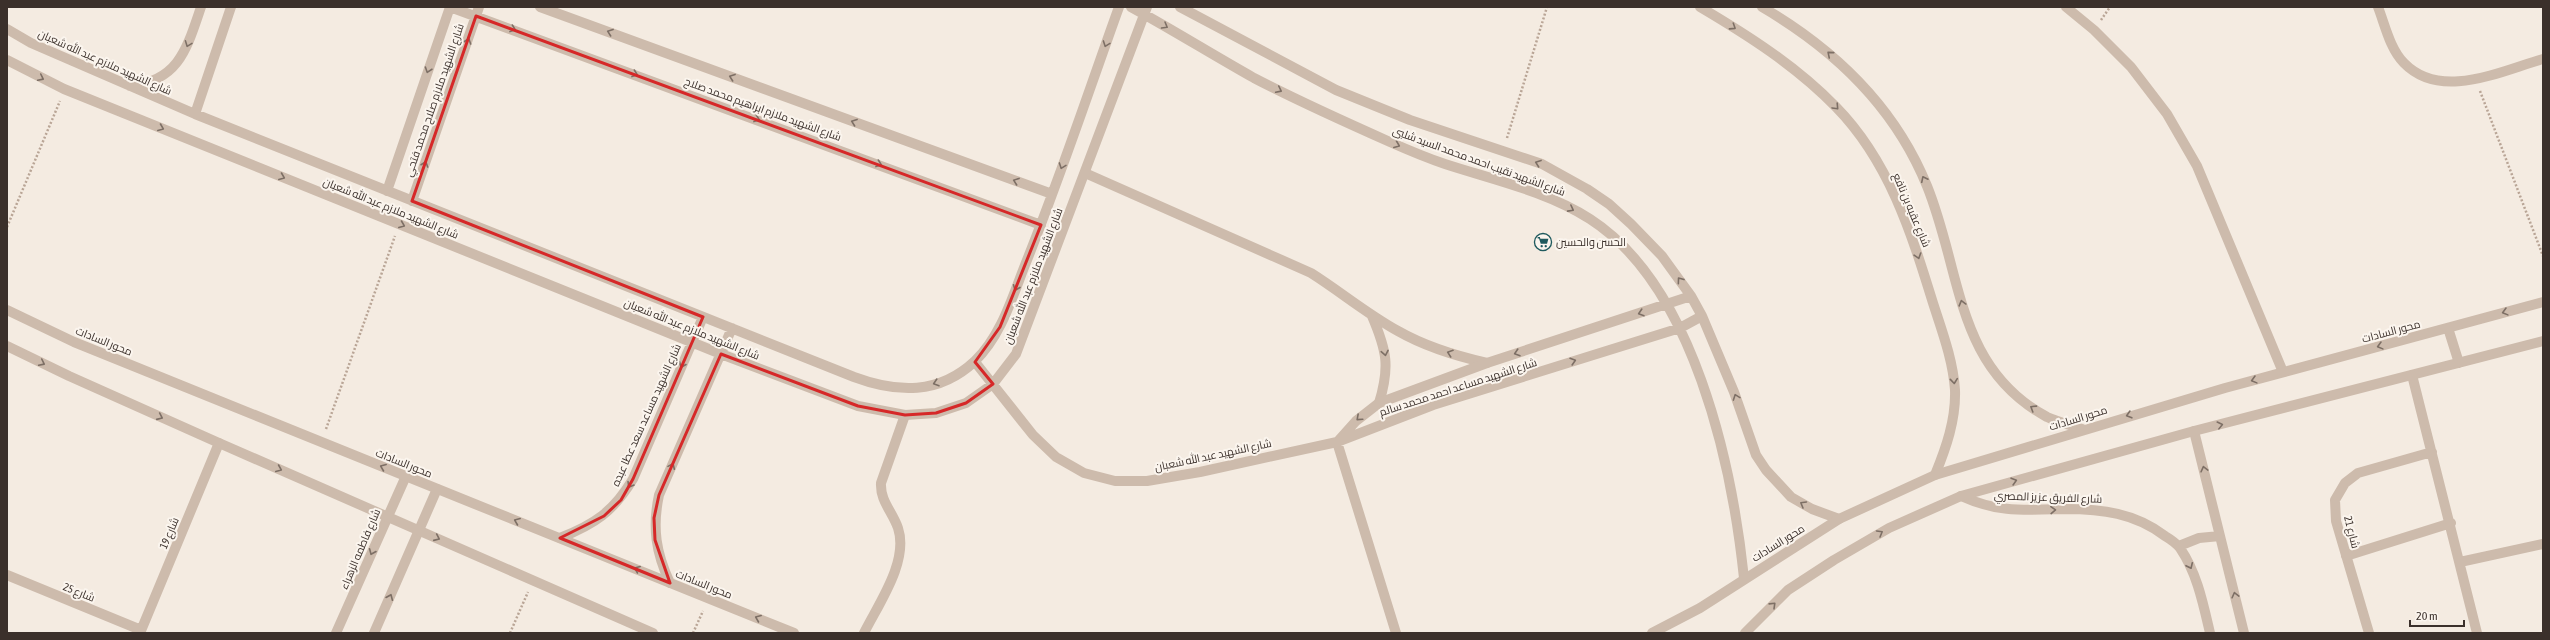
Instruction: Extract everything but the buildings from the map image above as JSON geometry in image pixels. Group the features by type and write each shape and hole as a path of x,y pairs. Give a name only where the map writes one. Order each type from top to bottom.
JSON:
{"street":[{"path":"128,86 152,81 172,69 187,49 202,7"},
{"path":"195,114 231,7"},
{"name":"شارع الشهيد ملازم ابراهيم محمد صلاح","path":"450,7 478,11 1041,225"},
{"name":"شارع الشهيد ملازم صلاح محمد فتحي","path":"387,191 450,7"},
{"name":"شارع الشهيد ملازم ابراهيم محمد صلاح","path":"540,7 1052,194"},
{"name":"شارع الشهيد ملازم عبد الله شعبان","path":"7,29 32,43 195,114 879,386 897,389 918,388 939,383 958,374 975,362 989,346 1000,327 1041,225 1119,7"},
{"name":"شارع الشهيد نقيب احمد محمد السيد شلبى","path":"1132,7 1146,11 1255,78 1340,119 1442,163 1545,196 1591,220 1630,256 1666,304 1680,328 1711,409 1723,451 1736,514 1744,578"},
{"name":"شارع الشهيد نقيب احمد محمد السيد شلبى","path":"1180,7 1336,90 1410,120 1502,152 1542,164 1587,189 1609,204 1632,224 1662,256 1691,296 1702,316 1734,392 1756,455 1766,470 1792,497 1812,509 1839,519"},
{"name":"شارع عقبه بن نافع","path":"1700,7 1762,46 1802,74 1837,108 1868,146 1892,188 1911,233 1952,362 1955,391 1953,420 1946,448 1935,475"},
{"name":"شارع عقبه بن نافع","path":"1762,7 1775,10 1813,39 1848,70 1880,104 1906,143 1927,185 1975,343 1994,373 2019,398 2042,414 2082,429"},
{"path":"2066,7 2094,30 2131,67 2167,114 2196,166 2283,372"},
{"path":"2378,7 2392,44 2400,56 2419,75 2439,82 2460,82 2543,59"},
{"name":"شارع الشهيد ملازم صلاح محمد فتحي","path":"412,201 478,11"},
{"name":"شارع الشهيد ملازم عبد الله شعبان","path":"7,60 64,89 721,354 858,406 905,415 936,413 966,403 993,384 1006,370 1024,337 1146,11"},
{"path":"1085,173 1311,273 1343,293 1372,316 1427,346 1487,363"},
{"name":"شارع الشهيد مساعد احمد محمد سالم","path":"1337,442 1356,421 1378,403 1487,363 1691,296"},
{"name":"محور السادات","path":"1652,633 1700,608 1744,578 1839,519 1935,475 2082,429 2283,372 2543,302"},
{"name":"محور السادات","path":"7,310 74,342 794,633"},
{"path":"1372,316 1381,337 1386,357 1386,378 1378,403"},
{"name":"شارع الشهيد مساعد احمد محمد سالم","path":"1337,442 1433,405 1680,328 1702,316"},
{"name":"شارع الشهيد مساعد سعد عطا عبده","path":"560,538 604,516 621,500 633,479 703,317"},
{"path":"670,583 660,562 655,540 654,518 659,495 732,328"},
{"path":"2448,328 2459,363"},
{"path":"1745,633 1788,590 1834,560 1889,528 1961,496 2194,431 2543,341"},
{"path":"7,346 69,376 219,443 653,633"},
{"name":"شارع الشهيد عبد الله شعبان","path":"975,362 1033,435 1056,457 1084,473 1115,481 1147,481 1200,472 1337,442"},
{"path":"2412,375 2451,524 2477,633"},
{"path":"864,633 897,565 901,552 901,539 897,526 883,502 881,483 905,415"},
{"path":"2194,431 2244,633"},
{"path":"1337,442 1396,633"},
{"name":"شارع 19","path":"141,632 219,443"},
{"name":"شارع 21","path":"2369,633 2336,521 2335,500 2344,483 2358,473 2432,452"},
{"name":"شارع فاطمه الزهراء","path":"336,633 406,476"},
{"path":"374,633 437,489"},
{"name":"شارع الفريق عزيز المصري","path":"1961,496 1982,506 2001,510 2096,510 2127,515 2156,529 2179,546 2197,584 2210,633"},
{"path":"2346,556 2451,524"},
{"path":"2179,546 2199,538 2220,536"},
{"path":"2460,562 2543,544"},
{"name":"شارع 25","path":"7,575 141,632"}],"path":[{"path":"1502,152 1547,7"},
{"path":"2475,78 2543,256"},
{"path":"7,228 64,89"},
{"path":"322,442 400,224"},
{"path":"510,633 533,580"},
{"path":"693,633 708,598"}],"highlighted area":[{"path":"476,16 1041,225 1000,327 975,362 993,384 966,403 936,413 905,415 858,406 721,354 659,495 654,518 655,540 670,583 560,538 604,516 621,500 633,479 703,317 412,201"}],"place":[{"name":"الحسن والحسين","path":"1543,242"}]}
